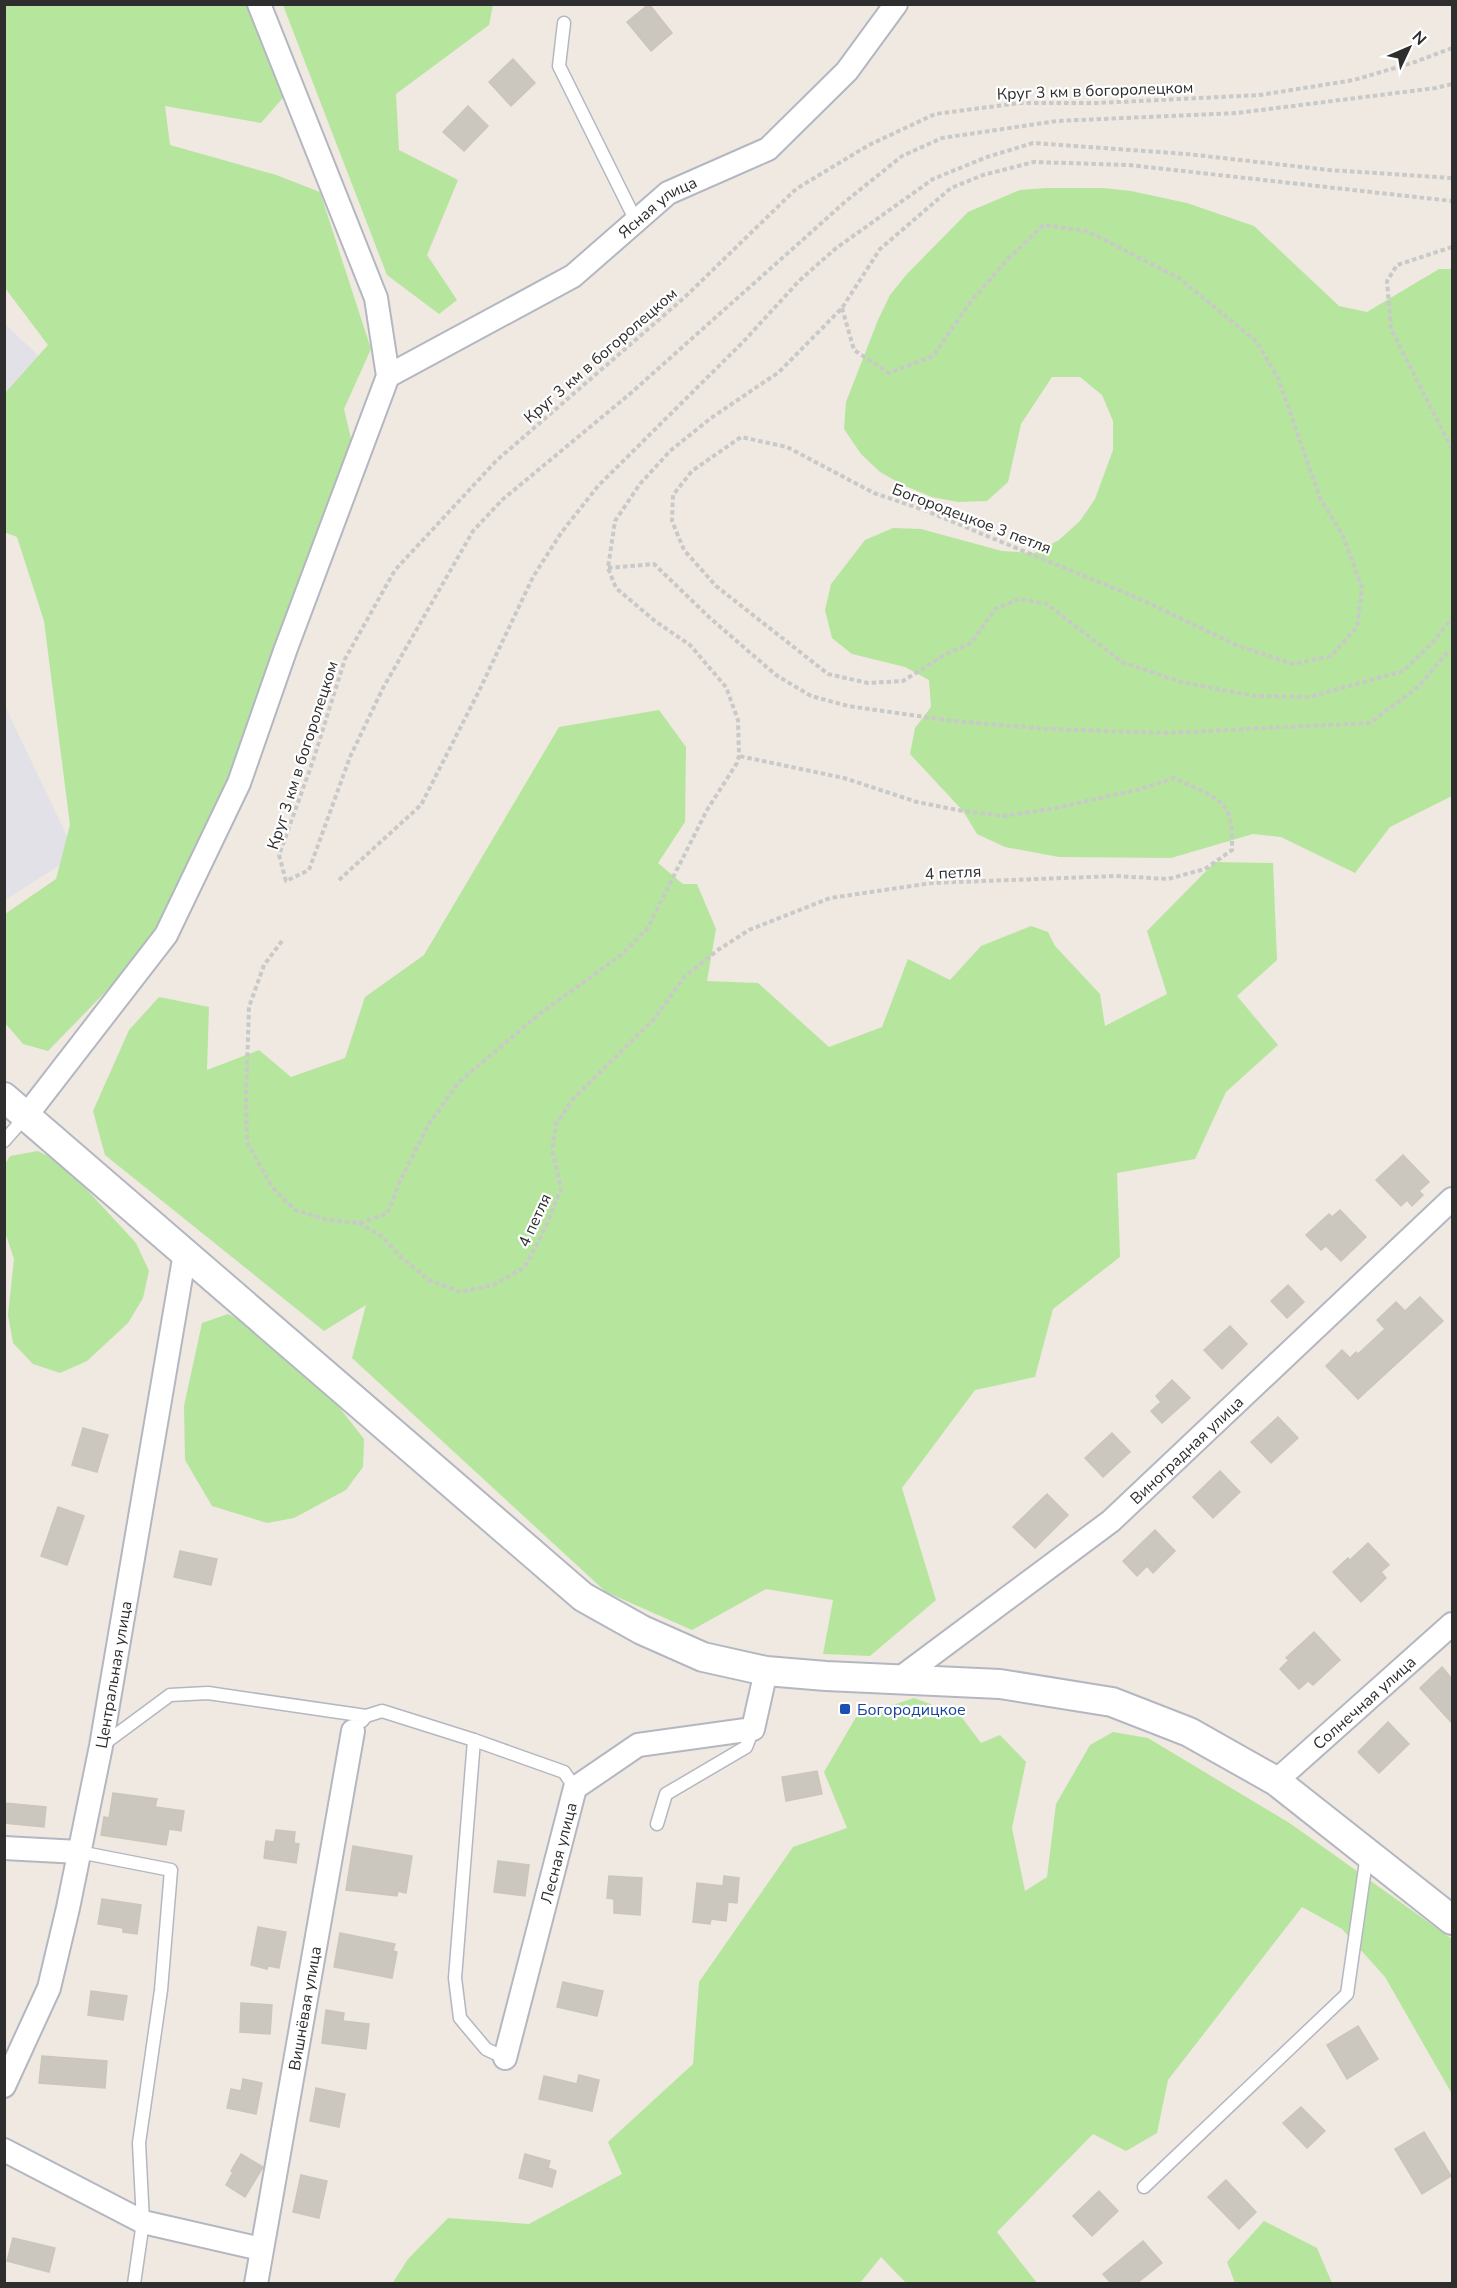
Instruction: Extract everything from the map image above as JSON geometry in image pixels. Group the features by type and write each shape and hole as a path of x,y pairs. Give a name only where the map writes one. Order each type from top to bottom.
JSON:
{"street":[{"path":"26,1116 166,935 238,783 388,376 376,298 259,4"},
{"name":"Ясная улица","path":"388,376 573,276 668,193 768,148 847,71 896,4"},
{"path":"4,1097 583,1597 642,1630 703,1658 766,1671 1000,1684 1112,1702 1189,1732 1276,1781 1452,1920"},
{"name":"Виноградная улица","path":"899,1679 1111,1521 1452,1199"},
{"name":"Центральная улица","path":"4,2086 49,1988 79,1852 101,1746 185,1253"},
{"name":"Солнечная улица","path":"1276,1781 1452,1623"},
{"path":"753,1729 766,1671"},
{"name":"Вишнёвая улица","path":"256,2283 360,1723"},
{"name":"Лесная улица","path":"505,2058 576,1788 638,1745 753,1729"},
{"path":"4,1848 79,1852"},
{"path":"4,2150 143,2222 261,2249"}],"lane":[{"path":"564,22 559,66 636,221"},
{"path":"4,1141 26,1116"},
{"path":"101,1746 170,1695 208,1693 360,1723 382,1711 564,1772 576,1788"},
{"path":"657,1824 666,1794 746,1747 753,1729"},
{"path":"474,1740 455,1977 460,2018 486,2049 505,2058"},
{"path":"79,1852 171,1870 161,1990 139,2143 143,2222 134,2283"},
{"path":"1144,2187 1347,1994 1367,1853"}],"path":[{"name":"Круг 3 км в богоролецком","path":"1452,48 1415,62 1354,80 1260,95 1098,103 1020,103 935,114 869,146 796,189 685,297 496,461 395,570 345,659 313,761 279,855 285,881 309,870 350,757 383,688 473,531 502,500 632,393 846,201 902,156 942,138 1057,121 1237,113 1452,84"},
{"path":"339,880 421,805 479,691 532,577 561,533 598,486 744,341 799,281 835,249 933,179 987,157 1033,143 1187,154 1329,170 1452,178"},
{"path":"282,941 264,965 249,1007 247,1142 272,1187 295,1210 327,1220 359,1223 387,1214 429,1124 458,1083 538,1015 621,955 647,929 707,810 728,781 739,756 738,720 726,687 690,645 655,621 616,588 608,568 615,521 648,476 670,451 711,418 779,372 842,308 880,249 951,188 983,175 1034,162 1129,165 1452,201"},
{"name":"Богородецкое 3 петля","path":"842,308 855,350 889,373 933,356 969,304 1005,262 1043,225 1087,231 1179,278 1257,342 1278,378 1320,498 1343,536 1362,588 1357,627 1331,656 1293,664 1236,645 1130,595 924,510 874,493 787,447 741,437 692,471 673,495 672,521 684,550 716,586 828,674 868,683 903,681 944,655 971,643 995,609 1019,600 1047,604 1122,662 1171,678 1254,696 1309,697 1402,671 1432,643 1452,618"},
{"path":"1452,247 1397,266 1387,281 1391,328 1452,449"},
{"path":"608,568 654,564 710,618 776,675 811,696 848,706 974,723 1049,729 1166,733 1370,723 1418,687 1452,650"},
{"name":"4 петля","path":"359,1223 381,1236 401,1257 429,1280 461,1292 493,1285 524,1268 542,1235 561,1189 552,1149 556,1125 573,1099 654,1019 685,976 748,930 830,898 932,883 1116,876 1168,879 1205,868 1232,850 1232,830 1225,808 1207,795 1174,778 1140,789 1056,808 1004,816 963,812 917,802 844,778 739,756"}],"shaded area":[{"path":"4,323 47,364 4,409"},
{"path":"4,704 76,855 5,900 4,900"}],"green space":[{"path":"5,5 248,5 288,92 261,123 165,106 170,145 276,175 320,192 371,349 344,409 355,455 227,780 154,942 48,1051 23,1044 5,1023 5,914 56,879 70,825 44,621 17,537 4,532 5,393 48,345 5,288"},
{"path":"283,5 493,5 489,25 396,94 399,150 458,180 427,255 457,300 439,314 387,275"},
{"path":"1103,188 1131,191 1187,203 1254,226 1339,306 1367,312 1439,269 1452,269 1452,796 1390,827 1355,873 1281,837 1253,834 1171,858 1059,857 1005,847 977,834 963,811 910,754 915,728 931,707 929,680 905,667 852,654 832,638 825,610 831,584 865,540 893,528 921,529 1002,551 1034,553 1059,540 1080,521 1095,499 1113,450 1113,421 1102,395 1080,377 1052,377 1021,424 1008,482 987,501 958,502 932,497 903,485 880,472 861,454 844,429 846,402 878,320 890,295 907,274 968,212 1020,190"},
{"path":"659,710 686,747 685,822 658,863 683,884 697,884 716,929 707,981 758,983 829,1047 882,1027 908,959 950,980 981,946 1031,926 1048,932 1055,946 1100,994 1105,1026 1167,994 1147,931 1215,862 1273,863 1277,960 1237,996 1278,1045 1226,1092 1195,1159 1117,1173 1120,1257 1053,1309 1035,1377 975,1390 902,1488 936,1600 870,1656 823,1654 833,1600 766,1589 692,1630 606,1592 352,1358 366,1305 324,1331 105,1155 93,1111 129,1030 159,997 209,1007 207,1070 259,1050 291,1077 345,1058 365,997 424,955 559,727"},
{"path":"38,1151 63,1164 136,1243 149,1271 143,1298 128,1323 87,1361 60,1373 33,1364 13,1343 8,1315 14,1259 5,1232 5,1164 10,1156"},
{"path":"228,1314 253,1327 328,1393 364,1439 363,1467 346,1490 294,1518 267,1523 212,1506 185,1460 184,1406 202,1323"},
{"path":"914,1698 960,1715 981,1743 1000,1735 1026,1762 1012,1828 1025,1891 1047,1877 1056,1804 1090,1745 1113,1732 1148,1738 1291,1824 1452,1939 1452,2094 1385,1977 1342,1929 1302,1907 1168,2080 1157,2133 1126,2151 1093,2134 997,2232 1037,2283 906,2283 881,2257 860,2283 392,2284 408,2259 448,2218 529,2224 622,2174 608,2142 693,2064 699,1982 793,1847 847,1828 824,1772 856,1717"},
{"path":"1264,2221 1317,2248 1332,2283 1235,2283 1227,2262"}],"building":[{"path":"649,4 672,33 651,51 627,22"},
{"path":"513,59 535,83 511,106 489,82"},
{"path":"468,106 488,126 464,151 443,132"},
{"path":"1403,1155 1429,1182 1419,1191 1423,1195 1412,1206 1407,1200 1401,1206 1376,1180"},
{"path":"1340,1210 1366,1237 1341,1261 1326,1246 1321,1250 1306,1235 1329,1214 1332,1217"},
{"path":"1288,1285 1304,1302 1287,1318 1271,1301"},
{"path":"1420,1297 1443,1321 1358,1399 1326,1366 1342,1350 1350,1358 1356,1352 1358,1354 1385,1329 1377,1320 1396,1302 1405,1311"},
{"path":"1230,1326 1247,1344 1222,1369 1204,1350"},
{"path":"1172,1380 1190,1398 1162,1423 1151,1411 1161,1402 1156,1396"},
{"path":"1278,1417 1298,1438 1271,1463 1251,1442"},
{"path":"83,1428 108,1435 97,1472 72,1465"},
{"path":"1112,1433 1130,1452 1103,1477 1085,1458"},
{"path":"1220,1471 1240,1492 1213,1518 1193,1497"},
{"path":"1047,1494 1068,1515 1035,1548 1013,1527"},
{"path":"58,1507 84,1516 67,1565 41,1556"},
{"path":"1155,1530 1175,1551 1153,1573 1147,1566 1137,1576 1123,1561"},
{"path":"1368,1543 1389,1565 1381,1572 1386,1578 1361,1602 1333,1572"},
{"path":"180,1551 217,1559 211,1585 174,1577"},
{"path":"1314,1632 1340,1660 1313,1685 1308,1681 1299,1689 1280,1669 1289,1660 1286,1658"},
{"path":"1442,1667 1452,1679 1452,1723 1420,1688"},
{"path":"1388,1722 1409,1744 1379,1773 1358,1752"},
{"path":"817,1771 822,1794 786,1801 782,1777"},
{"path":"113,1793 157,1799 155,1807 184,1811 181,1831 169,1829 166,1845 101,1835 104,1817 109,1818"},
{"path":"4,1803 46,1807 44,1827 4,1823"},
{"path":"276,1830 295,1832 294,1843 299,1844 296,1863 264,1858 266,1841 274,1842"},
{"path":"353,1846 412,1856 406,1893 398,1891 397,1896 346,1890"},
{"path":"498,1861 529,1865 525,1896 494,1892"},
{"path":"609,1876 642,1878 640,1915 614,1913 614,1899 607,1898"},
{"path":"724,1876 739,1878 737,1903 728,1902 726,1921 711,1919 710,1924 693,1922 697,1883 723,1886"},
{"path":"102,1899 141,1905 137,1934 123,1932 123,1928 98,1924"},
{"path":"258,1927 286,1932 279,1968 268,1966 267,1969 251,1965"},
{"path":"340,1933 395,1944 393,1951 397,1952 392,1978 334,1967"},
{"path":"563,1982 603,1991 597,2016 557,2007"},
{"path":"91,1991 127,1996 123,2020 88,2015"},
{"path":"241,2003 272,2005 270,2034 240,2032"},
{"path":"326,2010 344,2013 343,2021 369,2024 366,2049 322,2043"},
{"path":"1358,2026 1378,2059 1347,2079 1327,2045"},
{"path":"42,2056 107,2061 105,2088 39,2083"},
{"path":"579,2075 599,2080 592,2111 539,2099 544,2076 577,2084"},
{"path":"243,2079 262,2083 256,2114 227,2108 231,2089 241,2091"},
{"path":"316,2088 345,2094 339,2127 310,2121"},
{"path":"1301,2107 1325,2131 1307,2148 1283,2123"},
{"path":"1424,2132 1451,2176 1422,2194 1395,2149"},
{"path":"241,2154 263,2167 245,2197 226,2185"},
{"path":"525,2154 550,2161 548,2168 556,2171 552,2187 519,2178"},
{"path":"301,2175 327,2181 319,2218 293,2212"},
{"path":"1226,2180 1256,2212 1239,2229 1208,2197"},
{"path":"1099,2191 1118,2211 1092,2236 1073,2216"},
{"path":"13,2238 55,2248 49,2272 7,2261"},
{"path":"1143,2241 1162,2263 1137,2283 1111,2283 1103,2274"}],"place":[{"name":"Богородицкое","path":"845,1709"}]}
